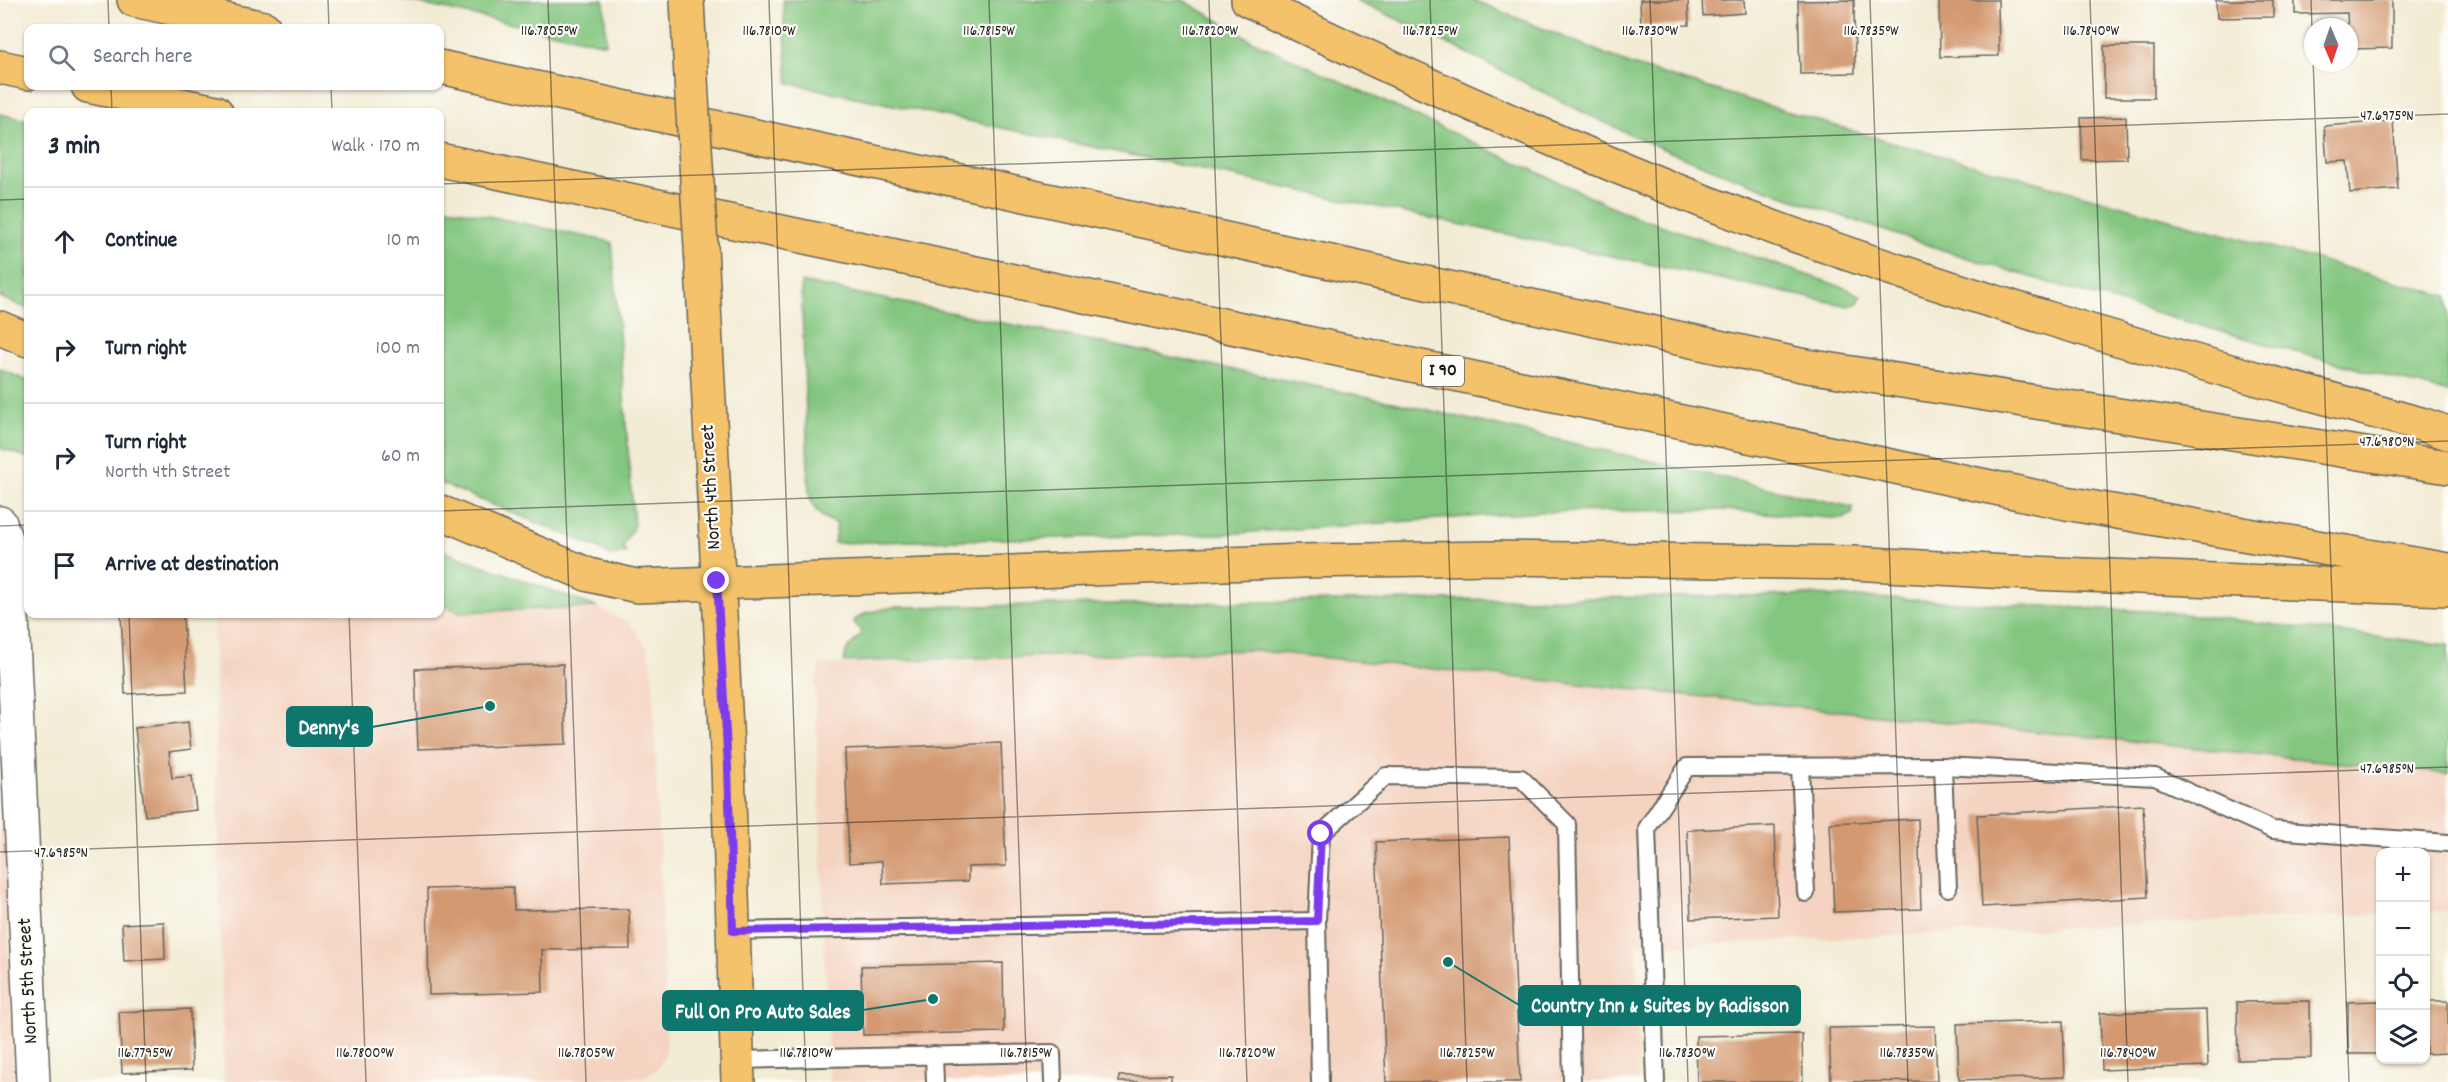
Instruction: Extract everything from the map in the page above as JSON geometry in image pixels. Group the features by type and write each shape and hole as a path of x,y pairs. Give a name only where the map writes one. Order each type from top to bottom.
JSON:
{"main road":[{"path":"134,0 245,24"},
{"name":"North 4th Street","path":"687,0 728,767 738,1071"},
{"path":"1248,0 1320,35 1613,164 1716,206 1906,273 2123,342 2424,424 2448,434"},
{"path":"0,67 24,72"},
{"path":"444,68 1801,365 2448,467"},
{"path":"108,90 196,108"},
{"name":"I 90","path":"444,161 2066,503 2448,570"},
{"path":"0,328 24,338"},
{"path":"444,514 589,575 637,586 717,581 1303,561 1493,558 1853,563 2007,572 2448,589"}],"street":[{"name":"North 5th Street","path":"0,523 9,551 33,1082"}],"lane":[{"path":"1943,766 1948,888"},
{"path":"1656,1082 1647,828 1687,767 1943,766 2155,777 2273,830 2448,843"},
{"path":"1800,767 1806,893"},
{"path":"1320,1082 1317,921 1321,834 1386,776 1521,778 1567,824 1572,1082"},
{"path":"733,931 1317,921"},
{"path":"738,1071 934,1056 1052,1053 1053,1082"},
{"path":"934,1056 935,1082"}],"shaded area":[{"path":"444,606 460,612 597,607 629,623 647,646 652,665 667,1042 665,1056 657,1069 644,1077 539,1082 224,1082 213,618 444,618"},
{"path":"1251,650 2448,774 2448,911 2430,912 2430,848 2376,848 2376,914 1636,947 1639,1082 829,1082 815,684 820,665"},
{"path":"0,738 14,1068 15,1082 0,1082"}],"green space":[{"path":"402,0 604,0 606,44"},
{"path":"783,0 1183,0 1253,41 1628,214 1848,289 1861,296 1858,303 1849,306 788,83"},
{"path":"1355,0 1473,0 1632,65 1880,139 2448,296 2448,393 2053,284 1858,222 1761,187 1627,133 1433,36"},
{"path":"0,114 24,119 24,307 0,297"},
{"path":"444,207 612,242 634,526 623,546 626,553 611,556 596,547 444,485"},
{"path":"801,282 1393,402 1852,507 1853,513 1843,519 1723,510 1540,512 1223,534 834,543 837,524 818,513 809,493"},
{"path":"0,369 24,379 24,457 0,448"},
{"path":"444,551 597,607 460,612 444,606"},
{"path":"1811,595 2167,612 2448,645 2448,774 1251,650 844,662 846,651 862,633 853,621 866,613 893,607"}],"building":[{"path":"1640,0 1688,0 1689,25 1641,26"},
{"path":"1702,0 1744,0 1745,13 1703,16"},
{"path":"1854,0 1855,73 1800,74 1798,1"},
{"path":"1939,0 1998,0 1999,56 1940,57"},
{"path":"2216,0 2273,0 2273,17 2217,18"},
{"path":"2295,0 2392,0 2392,48 2358,49 2358,18 2347,18 2347,13 2295,14"},
{"path":"2104,46 2154,46 2154,98 2104,98"},
{"path":"2126,117 2127,159 2082,160 2081,118"},
{"path":"2393,121 2398,189 2350,193 2347,161 2327,162 2324,126"},
{"path":"121,618 183,618 187,691 125,694"},
{"path":"563,664 566,744 418,749 415,669"},
{"path":"188,722 191,749 169,752 172,778 192,776 196,810 145,816 135,728"},
{"path":"1001,743 1006,866 968,867 968,881 883,884 882,861 849,863 845,749"},
{"path":"2143,805 2148,897 1982,907 1977,815"},
{"path":"1918,819 1921,909 1834,912 1830,823"},
{"path":"1775,826 1778,916 1691,919 1687,830"},
{"path":"1509,837 1520,1082 1386,1082 1376,842"},
{"path":"513,887 514,910 629,909 630,949 542,950 543,992 429,995 427,889"},
{"path":"164,922 165,959 124,961 122,924"},
{"path":"1003,963 1004,1032 863,1035 861,966"},
{"path":"2310,1001 2311,1058 2238,1060 2237,1002"},
{"path":"2376,1001 2376,1054 2348,1054 2348,1002"},
{"path":"2430,1001 2448,1001 2448,1053 2430,1054"},
{"path":"190,1009 192,1070 122,1073 119,1012"},
{"path":"2206,1010 2208,1066 2102,1070 2100,1013"},
{"path":"2063,1021 2065,1077 1959,1080 1957,1024"},
{"path":"1935,1026 1937,1081 1831,1082 1829,1028"},
{"path":"1802,1034 1803,1082 1697,1082 1696,1036"},
{"path":"1171,1075 1171,1082 1119,1082 1119,1076"}],"place":[{"name":"Denny's","path":"490,706"},
{"name":"Country Inn & Suites by Radisson","path":"1448,962"},
{"name":"Full On Pro Auto Sales","path":"933,999"}],"route":[{"path":"717,581 728,767 733,931 1317,921 1321,834"}]}
